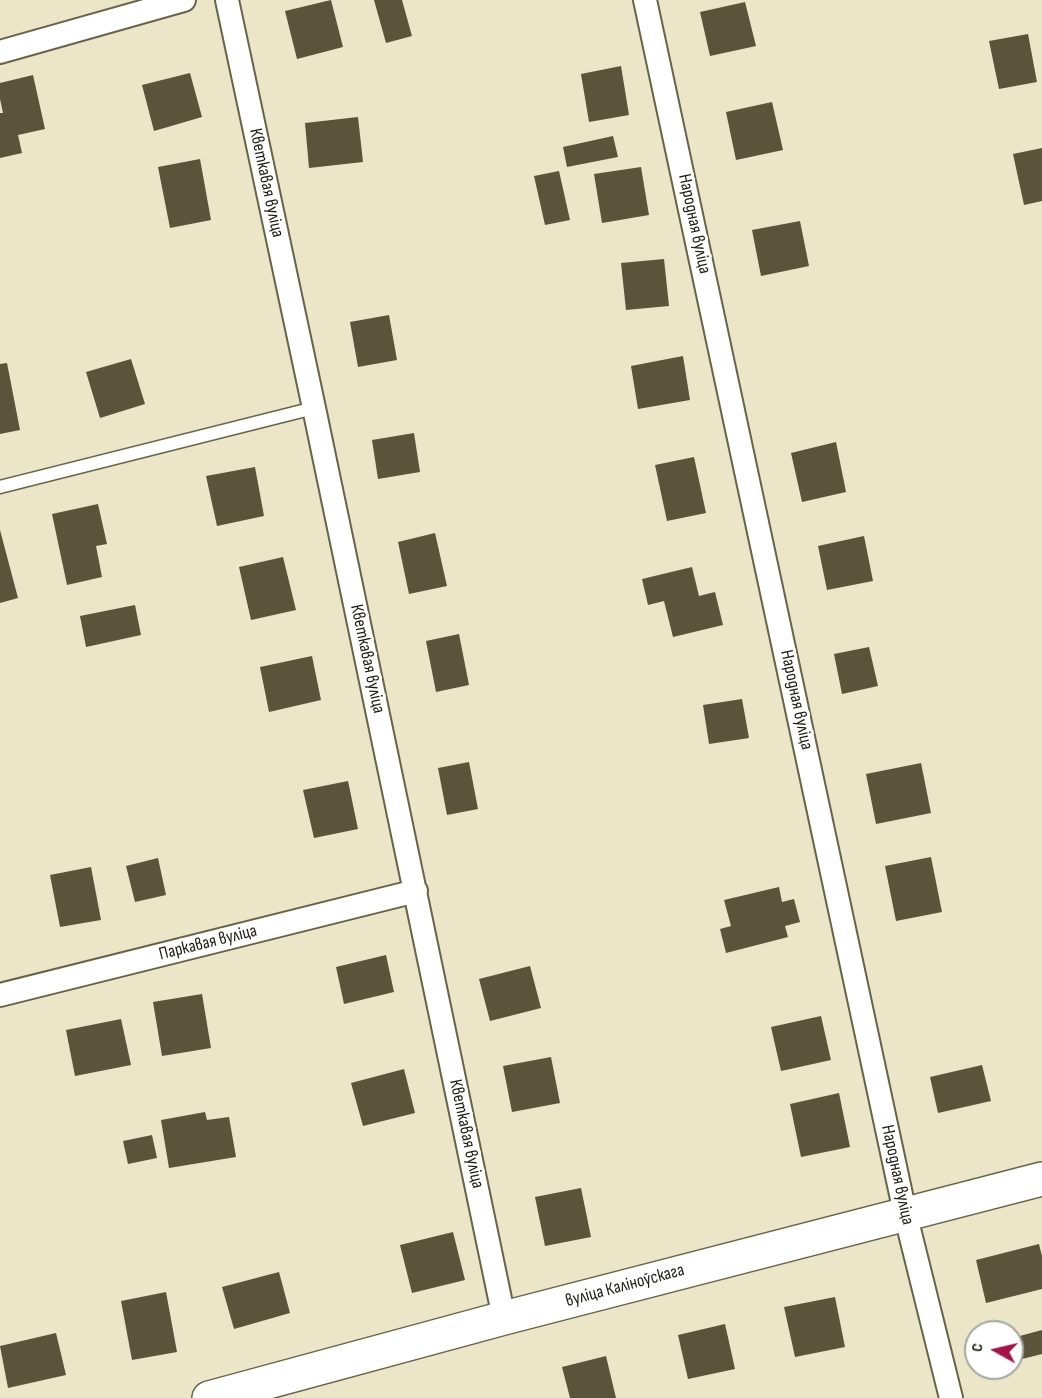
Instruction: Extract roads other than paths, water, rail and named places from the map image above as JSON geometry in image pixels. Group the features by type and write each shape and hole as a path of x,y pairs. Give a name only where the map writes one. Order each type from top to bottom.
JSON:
{"street":[{"path":"0,52 184,0"},
{"name":"Кветкавая вуліца","path":"227,0 504,1318"},
{"name":"Народная вуліца","path":"645,0 905,1213 951,1398"},
{"name":"Паркавая вуліца","path":"0,995 416,891"},
{"name":"вуліца Каліноўскага","path":"209,1398 504,1318 1042,1179"}],"lane":[{"path":"0,487 314,408"}]}
